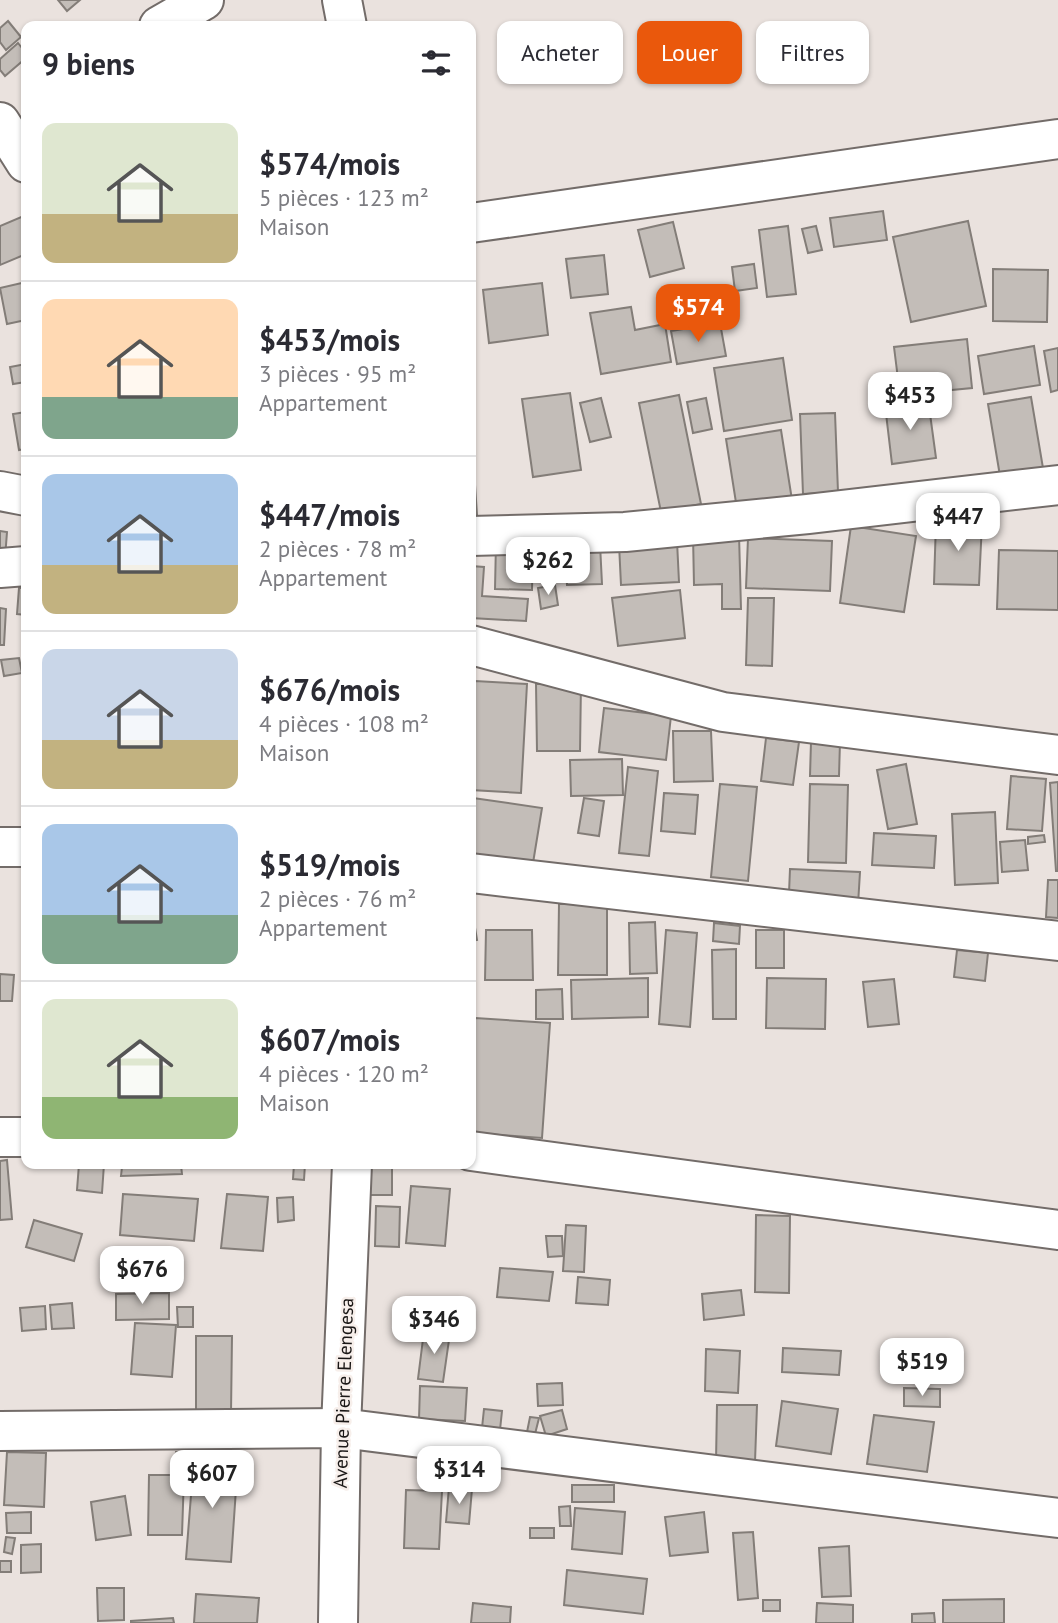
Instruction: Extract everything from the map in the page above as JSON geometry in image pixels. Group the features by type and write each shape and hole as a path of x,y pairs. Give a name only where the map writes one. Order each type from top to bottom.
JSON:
{"street":[{"path":"168,21 204,0"},
{"path":"342,0 346,21"},
{"path":"21,107 0,121 21,155"},
{"path":"476,222 1058,139"},
{"path":"476,536 625,532 1058,485"},
{"path":"0,492 21,495"},
{"path":"0,568 21,566"},
{"path":"476,646 723,712 1058,755"},
{"path":"0,847 21,847"},
{"path":"476,874 1058,941"},
{"path":"0,1137 21,1137"},
{"path":"476,1152 1058,1230"},
{"name":"Avenue Pierre Elengesa","path":"338,1623 341,1428 352,1169"},
{"path":"0,1431 341,1428 1058,1518"}],"building":[{"path":"58,0 80,0 67,11"},
{"path":"8,21 21,37 6,50 0,42 0,28"},
{"path":"18,43 21,47 21,62 5,76 0,70 0,59"},
{"path":"883,211 887,240 834,247 830,218"},
{"path":"21,217 21,256 0,265 0,226"},
{"path":"968,221 986,306 911,322 893,237"},
{"path":"673,222 684,268 650,277 638,230"},
{"path":"788,226 796,294 767,297 759,230"},
{"path":"816,226 822,250 808,253 802,229"},
{"path":"604,255 608,294 571,298 566,259"},
{"path":"754,264 757,288 735,291 732,267"},
{"path":"993,269 1048,270 1047,322 993,321"},
{"path":"21,283 21,321 7,324 0,288"},
{"path":"542,283 548,335 489,343 483,290"},
{"path":"631,307 635,330 665,324 671,362 601,374 590,313"},
{"path":"720,323 726,356 677,364 671,331"},
{"path":"967,339 972,388 900,395 894,347"},
{"path":"1034,346 1040,385 984,394 978,356"},
{"path":"1058,348 1058,390 1051,392 1044,351"},
{"path":"783,358 792,420 724,431 714,368"},
{"path":"21,365 21,383 13,384 10,367"},
{"path":"570,393 581,470 533,477 522,399"},
{"path":"679,395 701,504 661,512 639,403"},
{"path":"1031,397 1044,474 1001,482 988,404"},
{"path":"601,398 611,437 590,442 580,403"},
{"path":"706,398 712,429 693,433 687,402"},
{"path":"928,399 936,458 892,464 885,405"},
{"path":"21,413 21,450 19,450 13,414"},
{"path":"835,413 838,492 803,494 800,414"},
{"path":"781,430 792,500 737,509 726,439"},
{"path":"936,522 982,523 979,585 934,584"},
{"path":"851,526 916,536 904,612 840,603"},
{"path":"0,531 7,532 5,558 0,558"},
{"path":"739,534 741,609 722,609 722,584 694,585 693,535"},
{"path":"748,538 832,541 830,591 746,588"},
{"path":"677,541 679,582 621,585 619,544"},
{"path":"496,542 533,543 532,590 495,589"},
{"path":"600,544 602,584 567,585 565,546"},
{"path":"999,550 1058,551 1058,610 997,609"},
{"path":"476,566 484,567 482,596 528,599 526,621 476,618"},
{"path":"555,585 558,605 541,609 538,588"},
{"path":"19,588 21,588 21,614 17,614"},
{"path":"680,590 685,638 618,646 612,598"},
{"path":"748,598 774,598 772,666 746,665"},
{"path":"0,608 6,609 4,645 0,645"},
{"path":"19,658 21,673 4,676 1,660"},
{"path":"476,681 527,684 521,793 476,790"},
{"path":"581,683 580,751 537,751 536,684"},
{"path":"604,708 671,716 666,760 599,752"},
{"path":"673,731 711,731 713,781 674,782"},
{"path":"766,738 799,742 793,785 761,781"},
{"path":"811,742 840,742 839,776 810,776"},
{"path":"622,759 623,795 571,796 570,760"},
{"path":"906,764 917,824 888,829 877,770"},
{"path":"628,767 658,771 649,856 619,853"},
{"path":"1011,776 1046,779 1042,831 1007,829"},
{"path":"1058,782 1058,871 1056,871 1050,783"},
{"path":"720,784 757,787 748,881 711,877"},
{"path":"810,784 848,785 846,863 808,862"},
{"path":"664,793 698,795 695,834 661,831"},
{"path":"476,798 542,808 533,863 476,855"},
{"path":"584,798 604,801 599,836 578,833"},
{"path":"995,812 998,883 955,885 952,814"},
{"path":"874,833 936,836 934,868 872,865"},
{"path":"1044,835 1045,842 1028,844 1028,837"},
{"path":"1025,840 1028,870 1002,872 1000,842"},
{"path":"790,869 860,872 857,921 788,917"},
{"path":"1048,880 1058,880 1058,918 1046,917"},
{"path":"559,904 607,904 607,975 558,975"},
{"path":"655,922 657,973 630,974 629,923"},
{"path":"714,923 740,926 739,944 713,941"},
{"path":"486,930 532,930 533,980 485,980"},
{"path":"666,930 697,933 690,1027 659,1024"},
{"path":"756,930 784,930 784,968 756,968"},
{"path":"736,949 736,1019 713,1019 712,950"},
{"path":"957,950 988,953 985,981 954,977"},
{"path":"0,974 14,975 12,1001 0,1001"},
{"path":"648,978 648,1017 572,1019 571,980"},
{"path":"767,978 826,979 825,1029 766,1028"},
{"path":"894,979 899,1024 868,1027 863,982"},
{"path":"562,989 563,1019 536,1019 536,990"},
{"path":"476,1018 550,1023 542,1138 476,1133"},
{"path":"7,1160 12,1219 0,1220 0,1161"},
{"path":"79,1169 104,1169 102,1193 77,1190"},
{"path":"122,1169 181,1169 182,1174 121,1176"},
{"path":"294,1169 305,1169 304,1180 293,1179"},
{"path":"366,1169 392,1169 392,1195 366,1195"},
{"path":"411,1186 450,1189 445,1246 406,1243"},
{"path":"123,1194 198,1199 194,1241 120,1235"},
{"path":"227,1194 268,1197 263,1251 221,1248"},
{"path":"293,1197 294,1220 278,1222 277,1198"},
{"path":"376,1206 400,1207 399,1247 375,1246"},
{"path":"756,1215 790,1216 789,1293 755,1292"},
{"path":"34,1220 82,1234 74,1261 26,1247"},
{"path":"566,1225 586,1226 584,1272 563,1271"},
{"path":"546,1236 562,1236 563,1256 548,1257"},
{"path":"500,1268 553,1272 549,1301 497,1297"},
{"path":"578,1277 610,1280 608,1305 576,1303"},
{"path":"741,1290 744,1315 704,1320 702,1294"},
{"path":"169,1293 169,1319 116,1320 116,1294"},
{"path":"72,1303 74,1328 52,1329 50,1305"},
{"path":"45,1306 46,1329 22,1331 20,1308"},
{"path":"177,1307 193,1307 193,1327 178,1327"},
{"path":"135,1323 176,1325 172,1377 131,1374"},
{"path":"424,1331 450,1333 443,1382 418,1379"},
{"path":"196,1336 232,1336 231,1413 196,1413"},
{"path":"783,1348 841,1351 839,1375 782,1372"},
{"path":"706,1349 740,1351 738,1393 705,1391"},
{"path":"562,1383 563,1405 538,1406 537,1384"},
{"path":"420,1386 467,1388 465,1421 419,1419"},
{"path":"904,1388 940,1389 940,1407 904,1406"},
{"path":"782,1401 838,1409 831,1454 776,1446"},
{"path":"717,1405 757,1405 755,1462 716,1461"},
{"path":"484,1409 502,1411 500,1430 482,1428"},
{"path":"562,1410 567,1429 546,1436 540,1416"},
{"path":"874,1415 934,1422 927,1472 867,1464"},
{"path":"530,1417 539,1418 535,1434 527,1432"},
{"path":"7,1452 46,1453 44,1507 4,1505"},
{"path":"176,1452 188,1453 187,1470 174,1469"},
{"path":"194,1457 238,1460 231,1562 186,1559"},
{"path":"425,1461 444,1462 442,1487 424,1486"},
{"path":"149,1475 184,1475 182,1535 148,1535"},
{"path":"572,1485 614,1485 614,1502 572,1502"},
{"path":"449,1487 472,1489 469,1524 446,1522"},
{"path":"406,1490 442,1491 439,1549 404,1548"},
{"path":"125,1496 131,1535 96,1540 91,1502"},
{"path":"570,1506 571,1526 560,1526 559,1507"},
{"path":"575,1508 625,1512 622,1554 572,1549"},
{"path":"31,1512 31,1533 7,1533 6,1513"},
{"path":"704,1512 708,1552 670,1556 665,1517"},
{"path":"530,1528 554,1528 554,1538 530,1538"},
{"path":"753,1532 758,1598 738,1600 733,1533"},
{"path":"6,1537 15,1538 12,1554 4,1552"},
{"path":"41,1544 41,1572 21,1573 21,1545"},
{"path":"849,1546 851,1596 822,1597 819,1548"},
{"path":"0,1561 11,1561 11,1572 0,1572"},
{"path":"567,1570 647,1579 643,1614 564,1605"},
{"path":"97,1588 124,1588 124,1620 98,1621"},
{"path":"196,1594 259,1598 257,1623 194,1623"},
{"path":"1004,1599 1004,1623 943,1623 943,1600"},
{"path":"763,1600 780,1600 780,1611 763,1611"},
{"path":"473,1603 511,1607 510,1623 471,1623"},
{"path":"817,1603 853,1605 853,1623 816,1623"},
{"path":"934,1613 935,1623 912,1623 912,1614"},
{"path":"173,1618 174,1623 131,1623 131,1621"}]}
